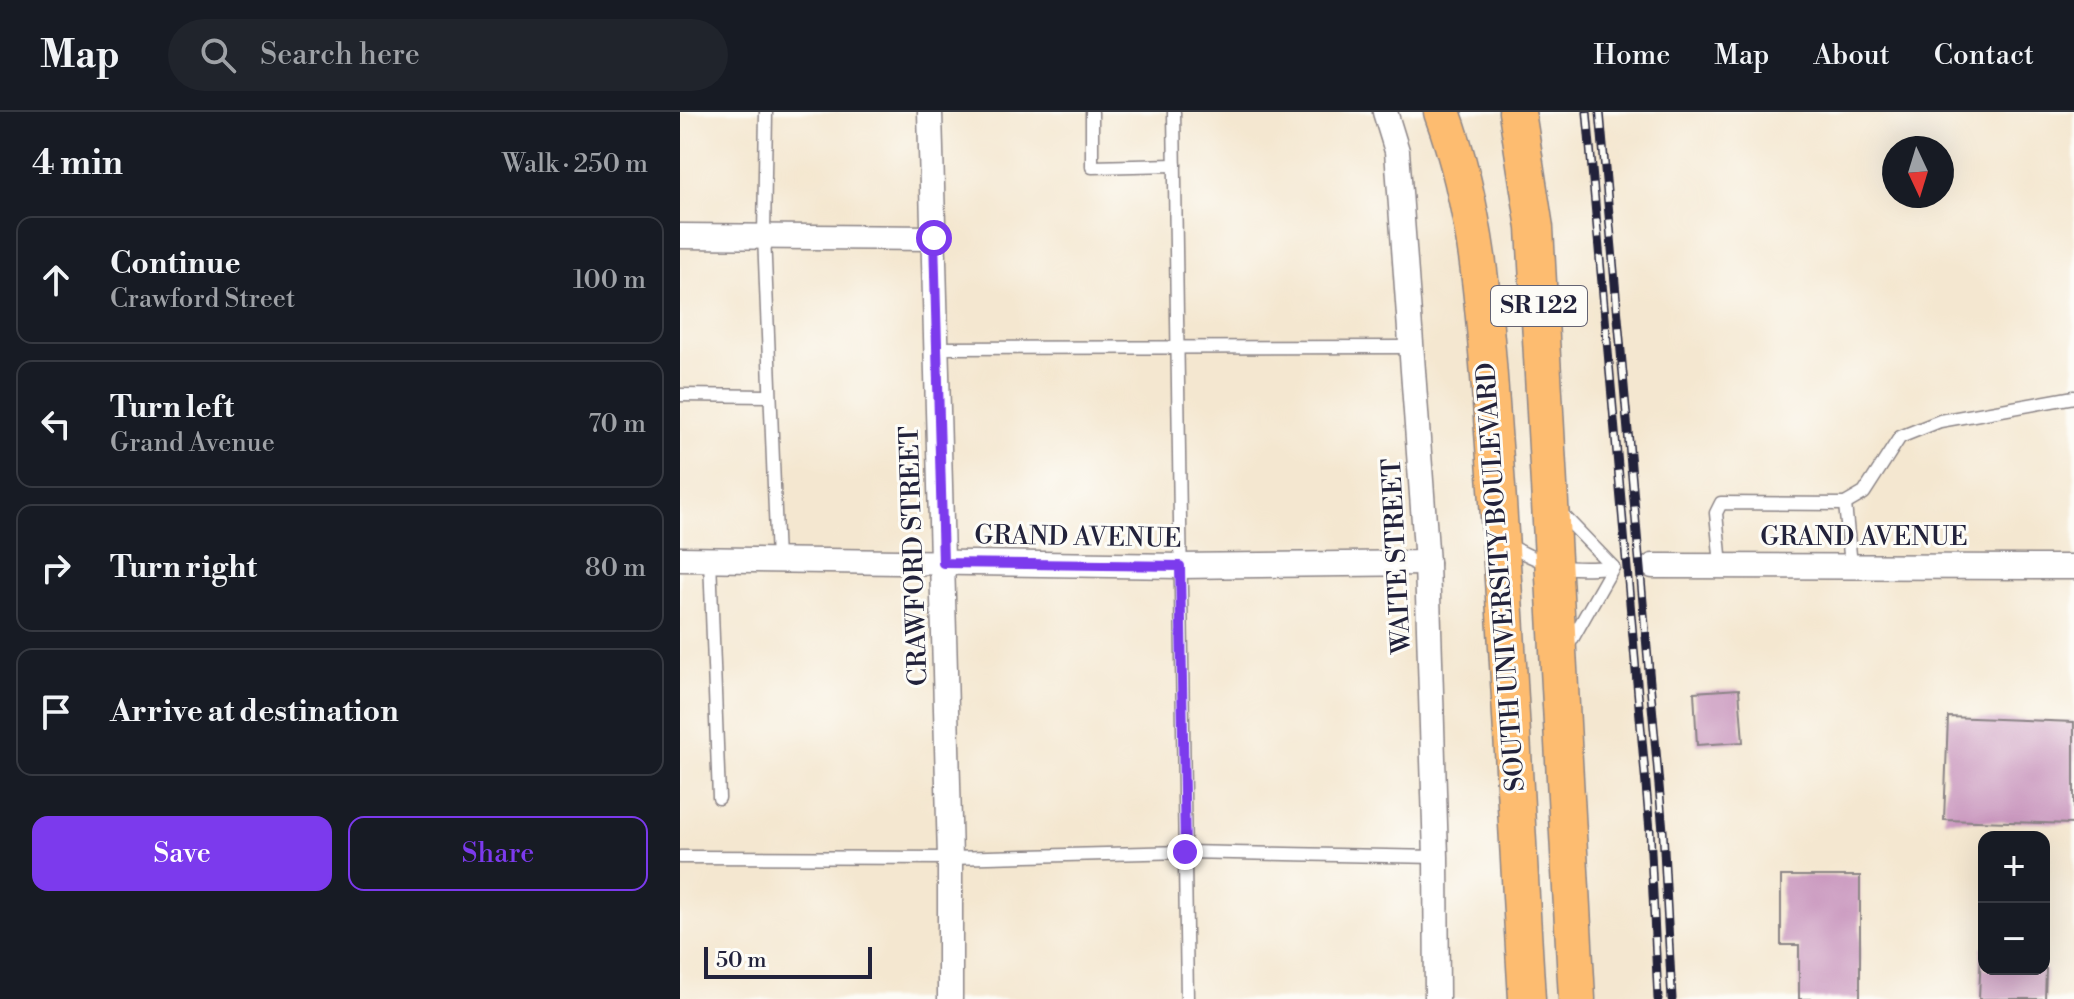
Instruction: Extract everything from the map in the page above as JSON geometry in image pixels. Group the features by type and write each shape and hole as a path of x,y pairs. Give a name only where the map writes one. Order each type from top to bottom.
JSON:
{"main road":[{"name":"SOUTH UNIVERSITY BOULEVARD","path":"1442,112 1457,151 1479,264 1501,540 1527,999"},
{"name":"SOUTH UNIVERSITY BOULEVARD","path":"1517,112 1535,228 1577,999"}],"street":[{"name":"CRAWFORD STREET","path":"930,112 950,858 950,999"},
{"name":"WAITE STREET","path":"1385,112 1397,151 1427,563 1437,999"},
{"path":"680,236 934,238"},
{"name":"GRAND AVENUE","path":"680,559 1180,566 1427,563"},
{"name":"GRAND AVENUE","path":"1653,566 2074,567"}],"lane":[{"path":"766,112 764,235 777,561"},
{"path":"1092,112 1092,167 1175,165"},
{"path":"1174,112 1187,999"},
{"path":"937,348 1412,347"},
{"path":"680,395 769,396"},
{"path":"1721,565 1716,513 1721,503 1845,504 1864,493 1900,437 1940,421 2074,397"},
{"path":"1549,501 1613,567"},
{"path":"1845,504 1851,565"},
{"path":"1501,540 1552,567 1613,567"},
{"path":"710,559 719,798"},
{"path":"1559,660 1577,634 1613,567"},
{"path":"680,857 950,858 1185,852 1436,857"}],"building":[{"path":"1739,689 1743,742 1697,745 1694,692"},
{"path":"1948,717 2074,722 2074,824 1944,820"},
{"path":"1781,876 1860,876 1860,999 1799,999 1799,945 1781,945"},
{"path":"1980,975 2046,975 2045,999 1979,999"}],"railway":[{"path":"1587,112 1650,831 1658,999"},
{"path":"1600,112 1663,831 1672,999"}],"route":[{"path":"934,238 943,563 1180,566 1185,852"}]}
